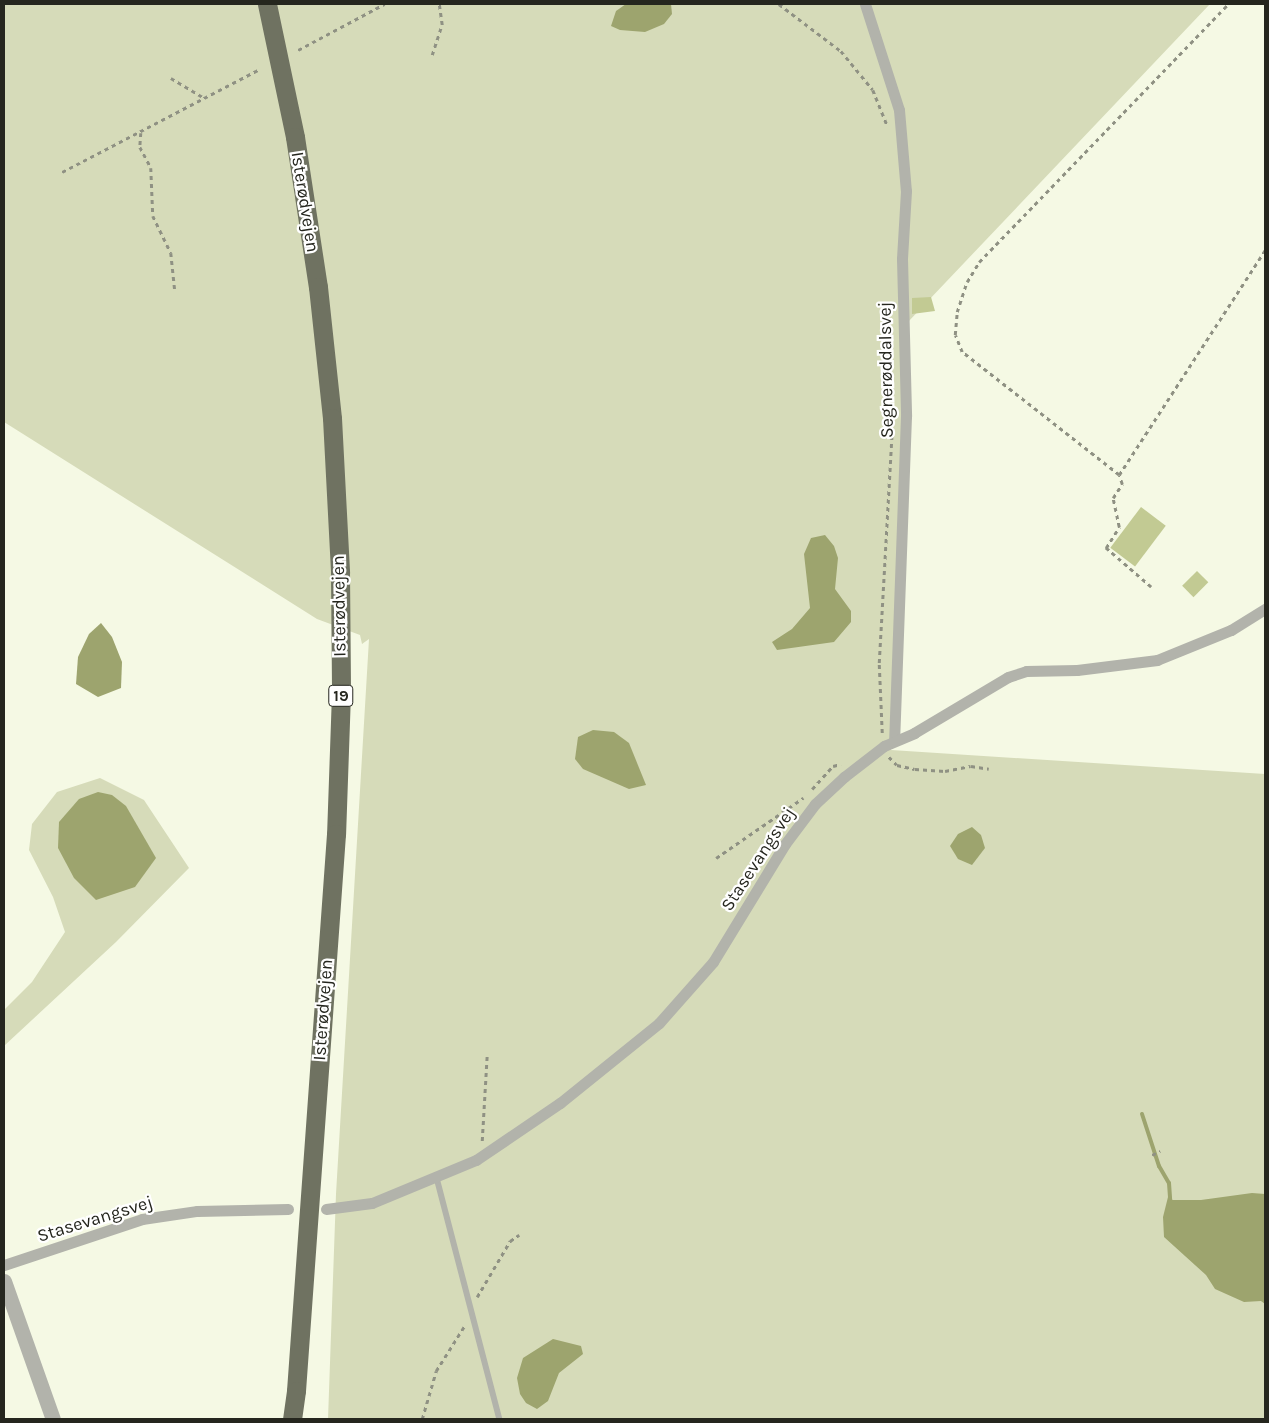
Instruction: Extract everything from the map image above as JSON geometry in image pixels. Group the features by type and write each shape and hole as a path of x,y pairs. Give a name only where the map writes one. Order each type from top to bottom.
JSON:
{"highway":[{"name":"Isterødvejen","path":"267,4 295,137 318,287 332,418 340,573 341,693 336,834 296,1392 292,1419"},
{"name":"Isterødvejen","path":"296,1392 300,1419"}],"street":[{"name":"Segnerøddalsvej","path":"865,4 899,110 906,191 902,268 906,416 889,744"},
{"name":"Stasevangsvej","path":"326,1209 372,1203 437,1178 486,1153 560,1103 659,1023 713,962 797,828 815,804 852,771 889,744 914,733 1008,677 1026,672 1077,670 1157,660 1231,630 1265,609"},
{"name":"Stasevangsvej","path":"4,1266 142,1219 197,1211 288,1209"},
{"path":"4,1281 53,1419"}],"lane":[{"path":"437,1178 500,1419"}],"path":[{"path":"298,50 384,4"},
{"path":"432,55 442,25 438,4"},
{"path":"779,4 841,51 873,90 888,129"},
{"path":"1151,587 1106,548 1119,527 1113,498 1122,484 1119,476 962,352 955,335 957,312 967,282 979,262 1228,4"},
{"path":"62,172 258,70"},
{"path":"171,78 204,99"},
{"path":"141,132 140,147 150,168 153,216 172,253 175,291"},
{"path":"1119,476 1265,250"},
{"path":"893,407 879,663 879,721 889,744 891,760 905,768 934,771 970,766 989,769"},
{"path":"716,858 762,824 792,808 836,764 852,771"},
{"path":"486,1153 482,1134 487,1052"},
{"path":"1152,1155 1160,1151"}],"shaded area":[{"path":"4,4 1210,4 908,322 891,750 1265,774 1265,1419 328,1419 336,1194 369,639 362,644 360,635 317,619 4,422"},
{"path":"626,4 671,4 672,14 664,24 645,32 620,30 611,26 616,11"},
{"path":"825,535 834,546 838,558 835,589 851,611 851,622 834,642 777,650 772,642 792,629 810,608 804,554 811,538"},
{"path":"101,623 112,637 122,662 121,688 98,697 76,684 78,657 89,634"},
{"path":"593,730 614,732 629,743 646,785 629,789 583,769 575,759 578,737"},
{"path":"100,778 144,800 189,868 116,942 4,1046 4,1010 32,982 65,932 53,897 29,850 32,824 57,792"},
{"path":"98,792 112,795 126,806 156,858 135,887 96,900 74,878 58,848 59,822 79,799"},
{"path":"972,827 981,835 985,848 972,865 958,859 950,846 958,834"},
{"path":"1252,1193 1265,1194 1265,1304 1261,1301 1244,1302 1215,1289 1206,1275 1164,1237 1163,1217 1168,1197 1173,1200 1201,1200"},
{"path":"553,1339 581,1346 583,1354 559,1373 548,1401 537,1409 526,1403 520,1394 517,1378 523,1358"}],"building":[{"path":"931,297 935,311 912,314 912,298"},
{"path":"1141,507 1166,526 1135,566 1110,548"},
{"path":"1197,571 1208,582 1193,597 1182,586"}],"waterway":[{"path":"1142,1114 1159,1166 1169,1183 1170,1199"}]}
